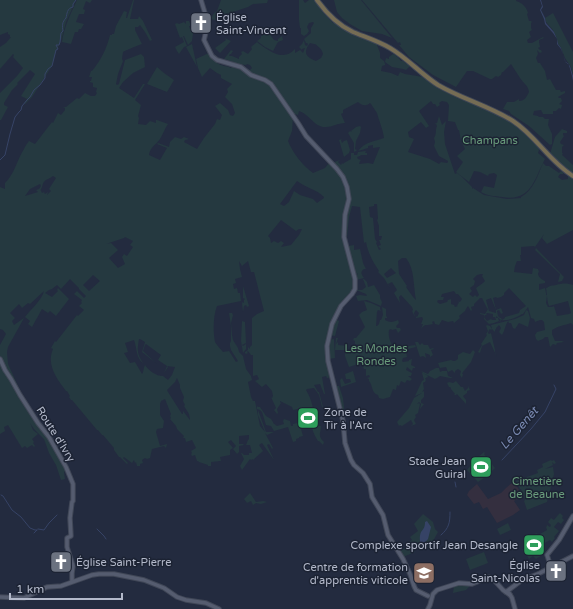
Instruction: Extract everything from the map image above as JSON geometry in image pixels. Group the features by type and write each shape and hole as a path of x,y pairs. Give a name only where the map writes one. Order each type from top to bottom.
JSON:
{"highway":[{"path":"318,0 332,16 345,26 391,48 443,86 496,110 514,120 530,133 548,154 573,175"}],"main road":[{"path":"201,0 208,27 204,40 205,45 212,56 217,60 239,66 271,84 306,136 343,177 349,192 345,215 344,237 352,265 356,287 354,293 340,306 332,324 327,346 327,358 343,421 346,447 354,465 363,473 370,484 372,497 383,515 388,535 403,559 416,590 428,596 431,602"},
{"name":"Route d'Ivry","path":"0,359 20,395 49,437 72,481 74,502 72,502 70,512 71,536 67,538 67,547 73,566 72,582"},
{"path":"550,567 547,554 559,540 573,516"},
{"path":"506,591 523,579 573,556"},
{"path":"0,597 24,598 47,587 61,586 98,574 122,575 144,580 164,588 176,597 205,603 219,609"},
{"path":"428,609 436,590 459,583 471,585 490,577 510,595 515,609"},
{"path":"428,596 433,595"}],"shaded area":[{"path":"514,481 519,490 516,493 520,497 514,501 520,510 497,523 487,507 483,509 479,502 474,504 467,495 469,491 477,484 488,499 501,493"}],"green space":[{"path":"0,0 76,0 66,22 52,66 32,97 25,104 27,99 21,96 35,74 30,70 17,83 18,84 12,90 4,103 4,105 8,107 1,120 0,93 23,68 13,57 13,54 0,69 0,47 11,37 8,32 0,35"},
{"path":"77,0 92,0 90,3 86,1 83,9 85,10 84,14 79,14 76,22 84,24 78,32 75,32 71,44 62,42 66,26"},
{"path":"134,0 130,19 138,19 139,16 152,40 150,41 140,25 135,27 142,44 123,52 123,61 116,84 119,84 125,60 141,54 144,57 145,67 133,73 119,88 134,98 143,84 145,84 135,100 141,105 138,116 138,124 146,125 150,121 156,123 157,120 168,124 149,155 160,160 167,148 157,144 158,143 169,147 170,142 175,137 181,139 184,137 189,139 185,140 184,142 197,149 217,119 220,120 222,115 215,106 220,103 228,110 230,115 233,116 235,113 232,104 225,97 228,92 227,89 232,84 221,78 221,75 210,68 202,77 198,68 196,59 209,53 218,61 217,63 219,64 231,68 233,65 236,69 237,67 268,82 293,117 292,131 288,141 292,150 299,159 313,173 325,168 329,163 341,175 349,195 345,213 344,245 354,280 355,290 340,306 327,344 331,377 322,377 325,394 320,384 314,385 319,392 323,407 319,395 314,388 306,390 312,403 315,426 321,426 320,436 324,442 323,445 318,441 311,425 301,429 303,436 299,437 293,442 288,427 274,431 271,426 266,425 262,412 257,409 257,406 260,407 266,416 277,426 284,424 284,419 290,421 291,426 293,426 293,424 306,421 302,408 293,410 292,407 280,401 281,403 277,409 277,414 274,410 276,408 271,397 272,398 273,396 272,391 266,384 262,387 255,381 259,379 257,375 253,376 253,355 251,355 248,351 246,354 245,352 248,350 248,347 250,349 252,345 252,318 264,311 254,272 251,272 248,261 242,266 239,261 242,277 235,279 236,283 233,284 234,289 237,288 238,293 240,293 241,301 217,306 214,319 214,338 215,342 223,352 229,351 236,362 238,361 230,346 231,326 229,313 232,313 231,323 233,340 239,352 243,356 246,369 251,376 252,380 248,382 251,397 253,401 255,401 260,426 265,432 258,415 258,410 266,432 274,432 267,435 265,433 273,448 272,449 269,444 267,445 274,460 262,443 259,445 263,451 253,460 250,459 242,470 240,466 244,459 241,453 244,455 249,455 249,453 252,453 250,445 246,445 249,435 239,436 239,444 244,445 239,446 239,452 237,454 233,449 236,446 231,440 228,442 233,448 230,450 230,455 220,457 221,461 211,462 211,466 208,466 197,461 195,455 192,456 191,454 191,451 196,448 192,440 186,442 185,438 183,438 184,436 170,419 171,414 165,399 161,401 160,404 160,415 164,421 163,428 157,429 156,432 160,446 167,444 166,448 164,446 152,449 150,458 145,458 142,460 143,463 140,464 140,466 137,466 134,460 132,463 124,457 123,458 128,463 127,464 119,457 114,448 71,400 67,391 56,377 52,366 51,355 53,349 51,348 55,341 56,342 77,315 78,316 84,310 79,306 82,303 82,300 74,294 77,291 84,298 86,296 70,279 61,289 57,285 45,293 52,297 58,291 58,288 69,299 56,316 50,311 48,313 42,309 32,327 28,324 30,321 25,317 39,301 44,291 30,304 28,303 22,308 19,304 10,313 15,318 12,321 14,325 24,318 8,347 7,352 8,364 23,396 41,425 49,434 65,461 40,424 7,371 0,356 0,345 6,334 0,329 0,187 5,189 5,183 11,176 25,146 29,141 35,144 52,122 53,123 58,113 61,115 65,110 63,107 66,107 77,98 79,99 85,93 95,96 97,93 97,88 93,87 93,83 90,82 92,77 89,77 91,71 101,58 110,35 114,34 116,26 124,11 127,12 127,18","holes":["53,176 56,178 49,189 51,191 47,195 48,192 45,194 40,190 46,180","297,181 318,192 324,197 317,203 313,199 300,195 294,191 289,202 284,206 280,204","40,184 41,186 36,190 38,192 25,196 30,189","281,220 296,231 302,229 291,245 281,247 284,243 281,241 278,243 274,241 271,243 268,236","125,237 133,241 130,245 133,247 127,256 124,254 122,257 125,264 118,268 109,258 118,250 111,243 106,244","93,275 100,281 89,291 83,285","139,339 145,342 142,352 156,363 143,351 146,344 161,355 158,360 167,366 175,367 168,380 163,376 153,373 145,365 142,374 135,362 130,363 124,353 128,352 125,343 134,340 138,356 143,363 138,352","177,378 184,397 184,406 189,414 190,420 183,411 182,414 167,390"]},
{"path":"221,0 268,0 267,3 253,4 228,15 227,13 221,18 221,20 218,21 211,19 217,11"},
{"name":"Champans","path":"299,0 303,0 305,3 309,0 316,0 321,10 333,23 335,22 380,45 377,45 380,58 385,64 382,66 381,71 398,76 400,72 423,77 442,89 503,116 522,129 538,146 538,153 545,159 543,163 546,166 549,166 559,173 561,171 564,173 560,174 558,177 562,180 568,179 568,177 571,176 573,177 573,230 547,244 542,238 544,234 535,247 521,247 521,261 517,261 514,272 532,274 533,268 538,269 539,277 545,281 545,283 539,284 539,290 545,288 546,295 546,288 550,286 561,284 573,285 573,325 571,323 552,330 555,341 564,342 557,343 556,345 553,344 550,347 548,337 538,341 535,335 537,332 545,330 544,322 540,320 535,322 534,319 531,318 528,307 523,314 515,318 506,320 501,320 496,316 499,321 489,324 484,319 484,317 484,315 480,314 485,314 488,309 482,298 480,298 474,306 471,307 471,311 468,306 459,316 460,318 454,323 453,321 448,322 442,320 439,325 435,324 434,321 432,322 433,324 425,325 421,329 423,319 422,317 416,318 419,313 416,310 414,313 415,317 412,307 401,295 399,297 400,303 394,293 397,290 392,282 388,284 390,288 378,272 379,271 371,257 366,242 364,243 360,207 352,206 349,217 347,238 345,234 345,220 350,191 332,163 340,160 338,162 341,165 342,163 343,164 351,159 351,153 357,155 358,152 366,151 365,153 367,153 367,155 357,157 361,160 359,164 373,164 380,147 373,148 373,145 358,151 367,144 384,138 377,113 371,104 364,105 358,102 343,110 343,113 341,114 345,123 322,127 299,111 298,115 295,114 294,116 291,112 294,111 291,111 274,86 250,73 244,68 250,70 252,68 250,65 240,64 224,59 231,50 233,51 229,56 239,59 242,54 241,52 243,51 248,54 252,49 251,47 257,42 270,51 280,55 288,54 295,49 295,53 300,50 303,53 305,48 302,50 299,47 304,40 305,45 307,46 308,44 304,39 311,33 311,28 314,23 309,23 307,27 309,31 304,36 301,34","holes":["310,43 315,44 321,49 323,54 321,58 316,61 307,56 306,49","431,101 437,107 442,101 447,102 449,105 448,121 455,122 465,149 457,156 463,162 456,172 469,182 474,171 488,176 489,174 494,173 497,175 494,188 484,186 481,192 488,195 512,198 525,193 534,182 543,164 532,187 521,198 507,199 484,195 473,188 472,189 472,187 462,177 457,173 455,174 445,144 444,132 446,121 442,125 439,116 437,123 434,124 437,126 434,146 439,156 448,161 447,163 441,162 439,164 430,159 408,152 414,139 409,137 408,132 421,122 426,128 429,126 419,111","377,204 379,236 382,236 381,240 379,240 381,245 378,246 381,249 379,250 375,239 373,218 370,217 369,207","402,258 406,258 411,267 416,300 406,287 407,286 399,274 398,261","391,268 396,273 387,278 384,274","483,274 482,276 485,281 476,288 479,295 477,297 475,295 473,297 469,294 472,291 470,288 474,285 475,281 473,279 477,275","509,288 526,306 520,310 519,313 505,317 502,320 498,316 497,311 499,310 501,314 503,313 501,308 496,310 493,298 501,297","454,291 462,299 460,302 457,301 459,302 458,306 455,307 451,304 451,299 440,304 437,302 438,300 443,300 444,297 441,297 442,294","547,295 549,306 568,301 571,313 557,316 554,306 548,307 546,303","491,298 496,313 489,311 486,300","487,313 493,314 493,317 495,317 496,320 491,319 487,321 484,317 487,315"]},
{"path":"334,0 361,0 392,38 382,34 362,31 350,24 337,12"},
{"path":"362,0 516,0 522,4 528,13 529,21 532,22 532,30 529,32 531,37 527,40 528,43 532,43 543,37 544,38 539,40 540,47 538,48 542,52 540,53 537,50 538,54 536,58 538,63 540,63 545,71 547,80 550,79 556,90 560,90 561,92 565,91 565,93 558,97 561,98 562,101 559,104 562,105 561,109 559,108 556,111 553,111 553,114 543,114 541,110 534,111 533,115 549,119 548,125 552,134 552,144 550,145 529,126 509,111 503,109 507,102 514,102 519,99 519,101 523,100 529,92 527,86 511,64 502,72 501,75 492,79 473,71 467,71 456,87 433,75 409,57 399,45 401,45 400,42 398,43"},
{"path":"553,13 573,52 573,75 571,67 558,44 553,30 546,22 545,18"},
{"path":"186,21 189,21 191,26 189,26 190,29 193,31 196,30 193,33 192,41 188,45 183,36 187,46 184,47 179,54 175,47 184,42 182,37 180,38 175,24 184,22 186,24"},
{"path":"268,32 274,40 278,41 278,39 282,36 283,40 278,42 273,51 257,41 261,38 261,36"},
{"path":"225,38 231,41 220,53 215,48 226,40"},
{"path":"192,44 197,67 186,47"},
{"path":"393,54 410,66 406,70 392,67 385,62 386,58 389,59 389,57"},
{"path":"157,67 174,80 167,92 147,84"},
{"path":"360,126 360,133 356,141 355,149 357,150 354,152 354,143 348,133"},
{"path":"562,129 567,131 567,133 563,133 564,136 560,142 564,145 562,147 562,155 573,165 573,173 562,166 550,154 555,137"},
{"path":"342,139 342,143 347,140 350,150 344,157 339,140"},
{"path":"354,245 354,250 360,249 366,269 361,272 364,278 356,280 358,279 356,277 358,273 355,275 348,246"},
{"path":"536,248 564,277 562,281 558,282 560,274 535,250"},
{"path":"363,279 367,282 368,287 374,285 380,295 382,302 381,306 367,300 358,301 356,296 367,296 366,294 356,290 362,290 366,287"},
{"path":"243,286 249,306 244,306 243,312 242,302 244,303 245,299 243,298"},
{"name":"Les Mondes Rondes","path":"364,301 380,307 381,311 378,310 377,312 376,326 379,324 383,315 382,307 386,309 387,318 385,318 385,320 392,322 398,320 399,323 396,326 401,330 398,333 396,329 389,330 391,344 394,347 406,344 406,346 415,345 416,347 404,350 395,350 406,351 407,357 403,358 402,361 409,361 412,359 411,365 415,368 413,368 412,371 407,367 406,370 412,373 411,376 408,376 412,379 410,381 407,380 405,383 401,381 399,386 397,385 396,390 393,389 390,397 383,399 379,398 378,395 374,393 369,379 367,378 370,377 369,375 366,376 366,369 364,369 361,363 349,367 345,356 345,350 335,350 336,338 338,338 336,344 338,342 338,345 348,346 347,350 360,350 359,345 355,344 355,341 353,340 365,327 359,315 367,310"},
{"path":"526,310 528,311 530,318 528,327 519,323 515,329 508,321 502,335 499,332 501,328 499,325 495,332 492,329 491,325 515,319 524,315"},
{"path":"335,319 339,321 335,336 329,335"},
{"path":"242,321 245,322 246,343 242,345 243,346 246,344 246,349 243,353 241,341"},
{"path":"487,325 492,329 489,330 488,333 491,333 497,357 490,342 482,346 480,353 478,352 487,335"},
{"path":"334,339 335,358 329,359 329,340"},
{"path":"415,342 418,342 420,345 422,343 424,345 428,345 430,349 433,348 434,349 431,350 433,355 430,357 430,355 425,353 426,358 423,356 420,357"},
{"path":"473,350 475,352 471,362 462,374 462,378 460,375 461,371 458,369 455,373 452,370 448,372 446,367 440,368 438,363 451,360 455,361 458,359 458,355 463,352 470,354"},
{"path":"0,361 67,470 64,472 65,479 61,480 44,439 30,423 33,430 38,434 32,439 35,446 34,447 32,445 27,448 25,446 22,448 8,425 4,427 5,431 0,434"},
{"path":"439,368 440,372 447,371 448,376 453,378 440,376 435,379 421,371 428,374 430,371"},
{"path":"353,371 356,382 341,387 340,380 342,378 345,384 351,382 350,379 346,379 345,374"},
{"path":"423,373 428,376 425,378 426,380 423,383 424,389 422,392 424,391 424,397 421,400 421,403 424,404 420,409 421,404 419,402 417,404 420,404 418,413 415,415 416,417 414,420 416,424 411,426 413,424 411,420 402,426 399,426 397,422 409,408 414,398 422,393 415,396 422,381 424,380"},
{"path":"456,381 465,391 468,386 470,390 463,396 466,400 466,404 457,394 454,395 455,394 447,383 453,383"},
{"path":"336,386 339,386 343,398 344,418"},
{"name":"Stade Jean Guiral","path":"484,452 495,468 478,482 467,470"},
{"name":"Cimetière de Beaune","path":"554,460 556,463 554,464 552,462 553,465 545,469 553,467 554,474 549,495 553,496 553,499 548,498 547,502 527,510 521,489 516,481 538,473 537,470 543,467 542,464"},
{"path":"250,493 256,502 267,502 261,504 256,503 253,505 251,501 247,503 244,499"},
{"path":"560,513 564,520 561,524 558,522 554,527 559,531 552,542 550,540 543,544 540,534 547,530 547,525 550,527 551,525 548,522 551,518 554,520"},
{"path":"423,514 433,522 435,529 438,532 429,547 419,549 417,545 414,547 409,542 412,540 410,537 418,531 414,524"},
{"path":"508,523 511,530 500,535 497,529"},
{"name":"Complexe sportif Jean Desangle","path":"536,533 538,534 545,553 536,559 533,556 529,559 522,550"},
{"path":"406,544 415,552 403,557 399,552 405,548"},
{"path":"484,552 488,563 470,570 466,559"},
{"path":"461,584 469,587 466,590 453,593 454,586"}],"water":[{"path":"540,0 543,7 541,10 546,23 554,32 557,39 545,24 540,10 542,6"},
{"path":"569,65 573,76 573,81 571,72"},
{"path":"427,521 431,527 428,539 421,547 420,534 425,522"}],"waterway":[{"path":"0,160 5,155 15,117 34,90 45,78 45,74 48,69 52,66 56,50 58,49 56,45 59,45 61,33 63,31 63,23 68,10 73,7 76,0"},
{"name":"Le Genêt","path":"502,460 545,412 556,389 554,385"},
{"path":"455,482 456,487"},
{"path":"1,495 12,510 21,517 30,528 37,530"},
{"path":"441,535 446,530 448,525 450,512"},
{"path":"38,529 44,530 57,515"},
{"path":"97,529 106,539"},
{"path":"34,533 37,530"}],"place":[{"name":"Église Saint-Vincent","path":"201,23"},
{"name":"Zone de Tir à l'Arc","path":"308,418"},
{"name":"Stade Jean Guiral","path":"481,467"},
{"name":"Complexe sportif Jean Desangle","path":"534,545"},
{"name":"Église Saint-Pierre","path":"61,562"},
{"name":"Église Saint-Nicolas","path":"556,571"},
{"name":"Centre de formation d'apprentis viticole","path":"424,573"}]}
